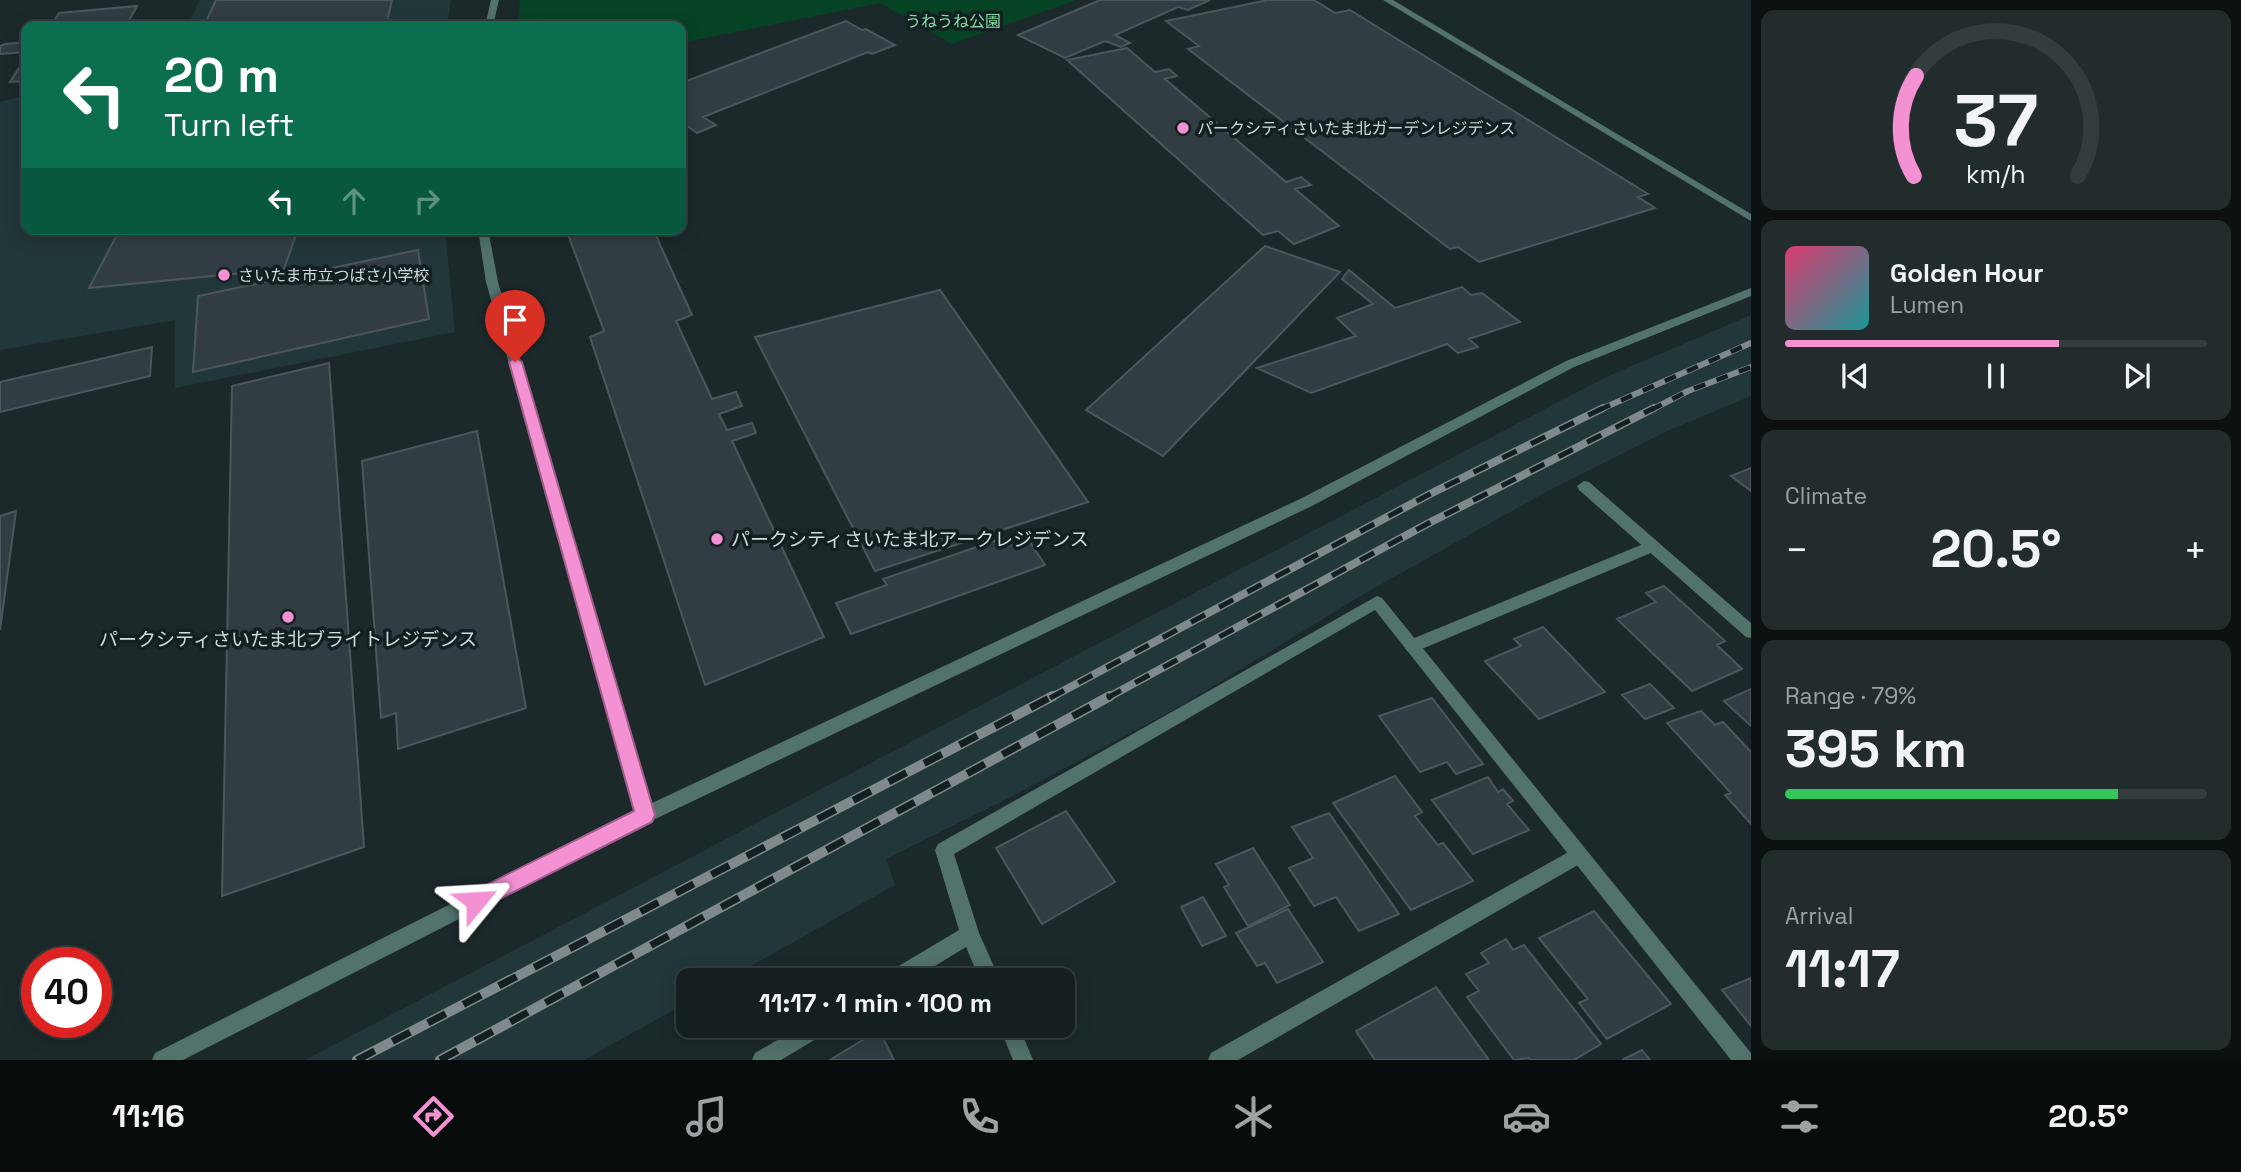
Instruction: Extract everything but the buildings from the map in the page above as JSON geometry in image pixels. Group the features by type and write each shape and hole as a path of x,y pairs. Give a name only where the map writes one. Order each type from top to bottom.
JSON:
{"street":[{"path":"490,21 495,0"},
{"path":"1387,0 1751,218"},
{"path":"484,235 492,282 645,815"},
{"path":"162,1060 645,815 1307,502 1570,364 1751,292"},
{"path":"1584,486 1751,632"},
{"path":"1412,646 1653,546"},
{"path":"985,968 970,934 944,850 1377,602 1744,1060"},
{"path":"1218,1060 1579,855"},
{"path":"914,968 970,934"},
{"path":"762,1060 799,1038"},
{"path":"1014,1038 1023,1060"}],"shaded area":[{"path":"200,0 451,0 448,21 190,21"},
{"name":"さいたま市立つばさ小学校","path":"21,96 21,235 446,235 455,332 175,388 175,320 0,350 0,102"},
{"path":"1751,315 1751,396 1667,431 1544,493 1362,595 1184,704 1013,796 886,859 895,885 747,968 676,968 676,1009 584,1060 305,1060 1606,377"}],"green space":[{"name":"うねうね公園","path":"520,0 1076,0 952,44 880,3 686,42 686,21 518,21"}],"railway":[{"path":"1599,410 1751,343"},
{"path":"1651,410 1688,391 1751,367"},
{"path":"1050,698 1430,494 1603,408"},
{"path":"1107,698 1427,524 1654,408"},
{"path":"357,1060 1053,696"},
{"path":"440,1060 1110,696"}],"place":[{"name":"パークシティさいたま北ガーデンレジデンス","path":"1183,128"},
{"name":"さいたま市立つばさ小学校","path":"224,275"},
{"name":"パークシティさいたま北アークレジデンス","path":"717,539"},
{"name":"パークシティさいたま北ブライトレジデンス","path":"288,617"}],"route":[{"path":"476,901 645,815 515,362"}]}
